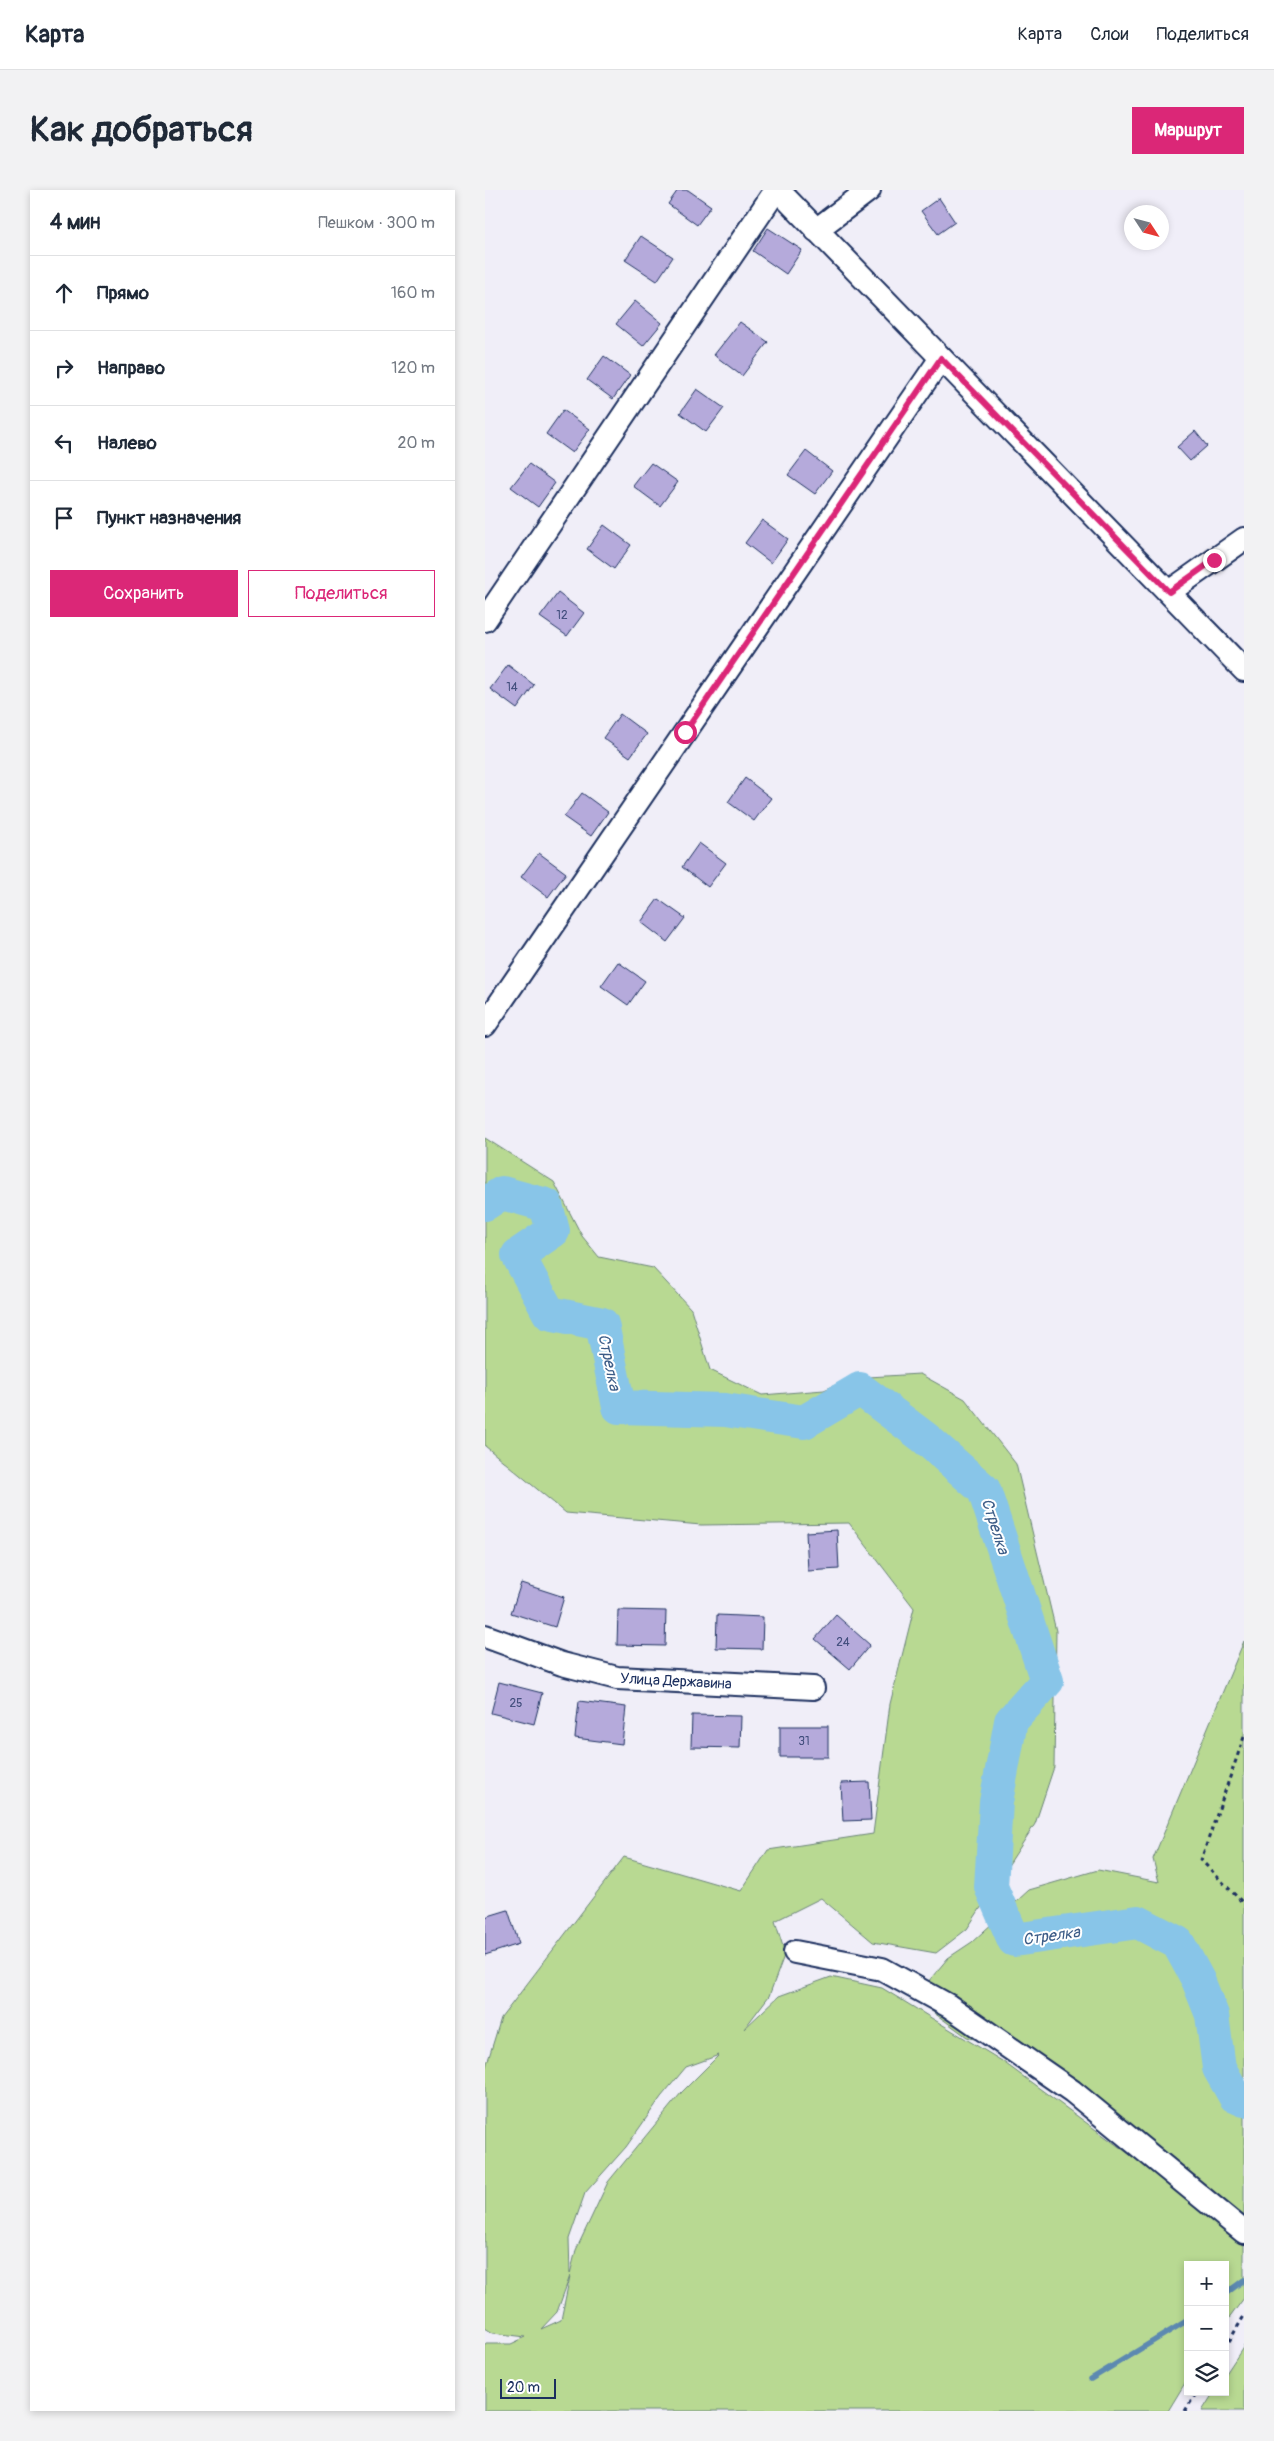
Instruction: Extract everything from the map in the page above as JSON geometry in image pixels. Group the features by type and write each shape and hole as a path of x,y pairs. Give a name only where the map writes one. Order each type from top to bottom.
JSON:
{"street":[{"path":"485,620 777,190 1244,670"},
{"path":"816,230 869,190"},
{"path":"485,1025 941,358"},
{"path":"1169,592 1244,539"},
{"name":"Улица Державина","path":"485,1636 562,1664 617,1678 813,1688"},
{"path":"795,1952 882,1969 949,2006 1072,2091 1244,2232"}],"path":[{"path":"1244,1737 1201,1860 1244,1904"},
{"path":"1229,2341 1244,2316"},
{"path":"1185,2411 1194,2396"}],"green space":[{"path":"485,1138 554,1182 582,1236 599,1257 653,1268 691,1309 710,1370 762,1395 824,1390 851,1378 920,1374 965,1399 1016,1464 1056,1631 1054,1767 1035,1824 967,1929 936,1953 873,1942 821,1898 775,1921 785,1953 769,1996 744,2029 779,1996 831,1977 882,1988 1002,2061 1163,2179 1244,2245 1244,2298 1229,2319 1229,2261 1184,2261 1184,2385 1168,2411 485,2411 485,2344 511,2344 526,2337 493,2333 485,2328 485,2070 501,2018 624,1857 741,1891 768,1850 873,1834 890,1704 914,1608 849,1523 701,1525 566,1513 485,1446","holes":["719,2055 681,2093 608,2182 576,2250 570,2274 569,2239 585,2193 626,2147 661,2097 686,2067","570,2276 561,2320 541,2329 557,2312"]},
{"path":"1244,1641 1244,2223 992,2044 967,2037 930,2010 927,1983 948,1958 972,1942 1029,1890 1098,1870 1159,1882 1153,1859"},
{"path":"1244,2346 1244,2411 1202,2411 1211,2396 1229,2396 1229,2369"}],"building":[{"path":"678,190 688,190 711,206 697,225 668,204"},
{"path":"939,198 955,222 938,234 921,211"},
{"path":"768,228 802,250 786,274 753,251"},
{"path":"641,236 673,257 657,281 625,260"},
{"path":"635,301 662,323 643,346 616,324"},
{"path":"740,322 768,342 742,376 714,355"},
{"path":"604,356 630,375 613,399 587,380"},
{"path":"697,389 724,408 706,432 680,413"},
{"path":"563,410 590,429 572,453 546,434"},
{"path":"1195,431 1207,446 1190,461 1177,447"},
{"path":"806,451 832,471 815,494 788,475"},
{"path":"651,463 678,482 660,506 633,486"},
{"path":"529,464 555,483 538,507 511,487"},
{"path":"762,520 788,539 771,563 745,543"},
{"path":"604,525 631,545 614,569 587,549"},
{"path":"558,593 584,613 567,636 540,617"},
{"path":"508,665 534,685 517,709 490,689"},
{"path":"620,714 647,734 630,757 603,738"},
{"path":"745,778 771,798 754,821 728,802"},
{"path":"582,793 608,812 591,836 564,817"},
{"path":"699,843 726,863 708,887 682,867"},
{"path":"539,853 566,873 548,897 521,877"},
{"path":"658,899 685,918 667,942 641,922"},
{"path":"618,962 645,981 628,1005 601,986"},
{"path":"837,1530 839,1569 808,1571 806,1532"},
{"path":"521,1583 564,1597 555,1627 511,1613"},
{"path":"618,1610 666,1611 665,1646 617,1645"},
{"path":"717,1615 763,1617 762,1649 716,1648"},
{"path":"836,1615 870,1645 850,1669 815,1639"},
{"path":"499,1682 542,1693 534,1724 491,1713"},
{"path":"579,1701 626,1707 622,1744 575,1738"},
{"path":"692,1715 741,1716 740,1748 691,1747"},
{"path":"780,1726 828,1726 828,1757 780,1757"},
{"path":"869,1782 871,1820 843,1821 841,1783"},
{"path":"508,1910 519,1944 485,1955 485,1917"}],"waterway":[{"name":"Стрелка","path":"485,1204 502,1193 546,1205 553,1231 518,1255 549,1313 602,1324 619,1407 725,1410 804,1422 860,1389 925,1438 984,1490 1047,1681 1011,1721 996,1802 991,1887 1014,1940 1138,1922 1178,1943 1198,1980 1212,2015 1219,2068 1235,2096 1244,2100"},
{"path":"1229,2291 1244,2280"},
{"path":"1091,2379 1184,2322"}],"route":[{"path":"685,732 941,358 1169,592 1214,560"}]}
